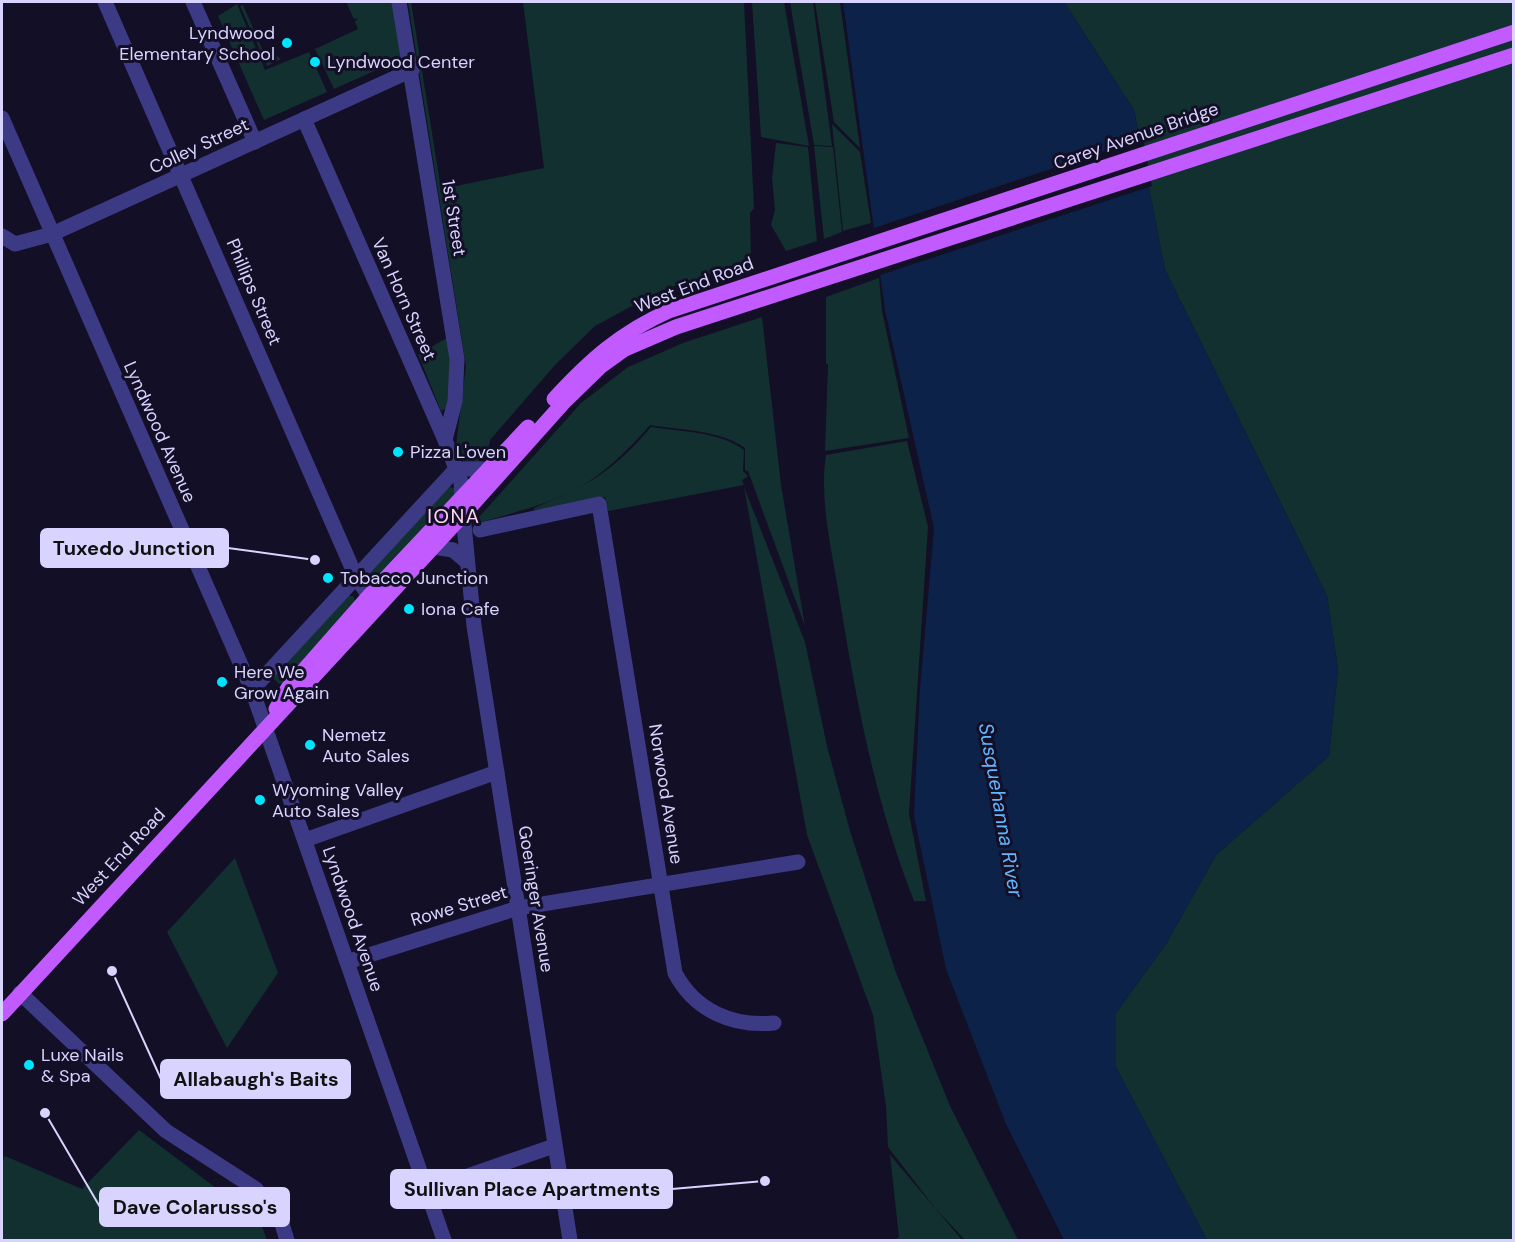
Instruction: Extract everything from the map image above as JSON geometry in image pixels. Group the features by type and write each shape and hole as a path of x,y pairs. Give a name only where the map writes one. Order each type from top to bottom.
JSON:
{"main road":[{"name":"Carey Avenue Bridge","path":"772,276 1514,32"},
{"name":"West End Road","path":"2,1014 434,547 565,401 600,367 625,350 676,327 1514,55"},
{"name":"West End Road","path":"266,727 288,688 369,596 574,375 618,338 669,311 772,276"}],"street":[{"name":"Phillips Street","path":"105,2 183,175 356,577 369,596"},
{"path":"193,2 255,142"},
{"name":"1st Street","path":"399,2 412,70 457,359 455,401 445,440"},
{"name":"Colley Street","path":"2,236 15,244 52,234 412,70"},
{"name":"Lyndwood Avenue","path":"2,118 252,690 444,1240"},
{"name":"Van Horn Street","path":"304,119 445,440 461,482 462,496"},
{"path":"252,690 456,469 489,469"},
{"name":"Norwood Avenue","path":"480,530 599,504 675,973 700,1004 717,1015 738,1023 774,1023"},
{"name":"Goeringer Avenue","path":"463,515 474,626 570,1240"},
{"path":"434,547 453,550 467,562"},
{"path":"305,840 497,772"},
{"name":"Rowe Street","path":"347,962 518,908 798,862"},
{"path":"20,993 166,1131 256,1189 282,1224 287,1240"},
{"path":"427,1190 554,1146"}],"green space":[{"path":"346,2 393,2 401,59 334,89 315,49 358,29 355,22 358,18 354,19"},
{"path":"408,2 411,2 441,189 544,168 523,2 744,2 754,208 750,213 751,260 660,291 595,326 555,365 490,440 487,455 480,463 463,462 455,453 466,366"},
{"path":"752,2 784,2 809,146 761,137"},
{"path":"790,2 813,2 832,146 814,145"},
{"path":"815,2 840,2 860,148 834,122"},
{"path":"1064,2 1513,2 1513,1240 1207,1240 1116,1067 1116,1013 1166,944 1216,855 1329,756 1338,669 1327,596 1165,270 1134,110"},
{"path":"237,4 265,70 309,52 327,92 264,120 218,16"},
{"path":"243,5 267,60 277,56 281,59 267,66 240,6"},
{"path":"832,124 860,152 871,223 843,231"},
{"path":"776,143 808,147 817,241 786,251 771,225 775,210 772,178"},
{"path":"814,146 833,147 842,232 824,239"},
{"path":"879,278 882,311 909,438 825,451 828,364 826,364 826,297"},
{"path":"762,317 781,485 805,626 748,471 745,470 745,448 712,434 650,425 612,464 573,491 530,508 472,525 581,403 628,367 683,343"},
{"path":"447,338 450,392 445,409 441,411 418,354"},
{"path":"651,427 699,433 723,439 744,450 743,471 748,476 742,480 744,485 608,511 605,497 535,513 534,508 584,485 611,467"},
{"path":"907,441 928,527 909,814 926,901 914,901 888,826 868,750 852,673 830,543 824,490 826,455"},
{"path":"448,487 455,488 458,493 374,583 370,582 367,576"},
{"path":"744,487 805,642 827,746 850,831 895,970 950,1106 1018,1240 965,1240 935,1208 888,1147 886,1106 873,1015 807,835"},
{"path":"347,596 353,596 356,602 284,682 279,684 272,677"},
{"path":"235,858 278,973 227,1048 167,932"},
{"path":"139,1130 260,1221 267,1240 2,1240 2,1162 5,1156 82,1189"},
{"path":"890,1155 962,1240 896,1240 899,1237"}],"water":[{"name":"Susquehanna River","path":"843,2 1064,2 1134,110 1165,270 1327,596 1338,669 1329,756 1216,855 1166,944 1116,1013 1116,1067 1207,1240 1064,1240 1006,1124 946,969 914,816 920,689 934,528 885,310"}],"pier":[{"path":"1143,138 1152,186 877,276 871,229"}],"place":[{"name":"Lyndwood Elementary School","path":"287,43"},
{"name":"Lyndwood Center","path":"315,62"},
{"name":"Pizza L'oven","path":"398,452"},
{"name":"Tuxedo Junction","path":"315,560"},
{"name":"Tobacco Junction","path":"328,578"},
{"name":"Iona Cafe","path":"409,609"},
{"name":"Here We Grow Again","path":"222,682"},
{"name":"Nemetz Auto Sales","path":"310,745"},
{"name":"Wyoming Valley Auto Sales","path":"260,800"},
{"name":"Allabaugh's Baits","path":"112,971"},
{"name":"Luxe Nails & Spa","path":"29,1065"},
{"name":"Dave Colarusso's","path":"45,1113"},
{"name":"Sullivan Place Apartments","path":"765,1181"}],"district":[{"name":"IONA","path":"454,516"}]}
